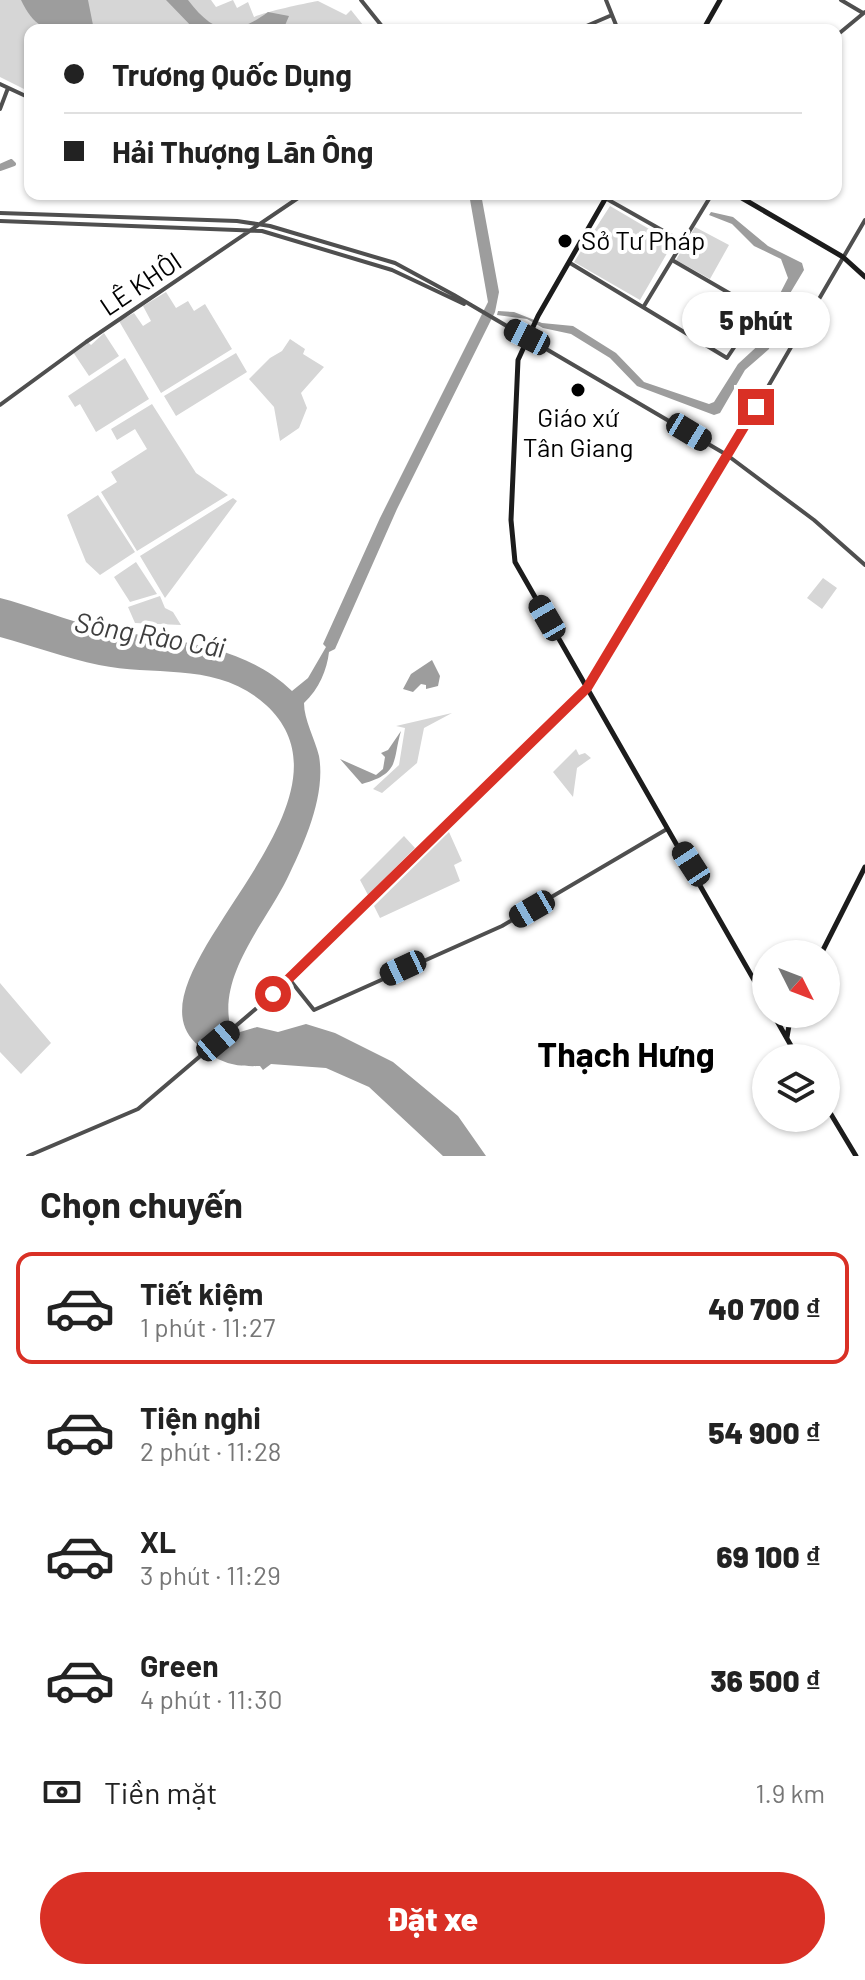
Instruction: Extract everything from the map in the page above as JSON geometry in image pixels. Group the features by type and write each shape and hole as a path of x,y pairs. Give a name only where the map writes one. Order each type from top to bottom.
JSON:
{"main road":[{"path":"706,24 720,0"},
{"path":"605,200 535,321 518,360 512,544 526,584 752,977"},
{"path":"745,200 843,257 865,277"},
{"path":"828,940 865,867"},
{"path":"782,1028 791,1044"},
{"path":"787,1037 789,1028"},
{"path":"840,1129 856,1156"}],"street":[{"path":"361,0 380,24"},
{"path":"606,0 616,24"},
{"path":"841,0 865,13 842,31"},
{"path":"591,24 612,15"},
{"path":"0,84 24,95"},
{"path":"0,109 8,88"},
{"name":"LÊ KHÔI","path":"0,405 295,200"},
{"path":"614,200 683,242"},
{"path":"644,306 708,200"},
{"path":"0,213 258,225 395,263 727,455 807,515 865,565"},
{"path":"28,1156 124,1118 195,1062 290,980 587,688 865,220"},
{"path":"0,221 249,231 392,270 451,301 467,305"},
{"path":"672,260 799,334"},
{"path":"570,263 727,358 759,310"},
{"path":"290,980 314,1010 502,926 667,829"}],"shaded area":[{"path":"0,0 211,0 216,7 233,0 237,8 248,2 254,17 318,1 346,15 351,10 362,24 24,24 24,89 0,77"},
{"path":"21,0 88,0 93,24 39,24"},
{"path":"166,0 188,0 213,24 189,24"},
{"path":"268,12 289,16 286,24 248,24"},
{"path":"470,200 482,200 499,292 495,312 397,509 335,649 329,652 321,679 304,703 319,756 316,803 287,879 237,968 228,1006 230,1025 240,1032 257,1027 278,1032 306,1024 335,1033 393,1062 458,1116 486,1156 443,1156 369,1087 326,1068 271,1064 263,1070 260,1066 227,1063 199,1046 182,1016 190,978 271,840 291,792 292,746 266,705 247,691 207,676 99,665 0,637 0,598 83,624 220,651 270,673 292,691 308,678 326,647 323,644 380,518 488,302"},
{"path":"610,206 673,243 640,300 574,262"},
{"path":"711,212 733,217 768,246 802,263 804,270 777,315 769,349 745,370 720,413 714,415 637,386 610,358 571,334 543,328 527,319 497,315 498,311 514,312 542,323 573,326 616,353 644,382 709,404 714,402 738,364 764,340 770,313 788,278 781,259 754,246 732,224 709,215"},
{"path":"695,227 729,245 710,279 676,260"},
{"path":"166,292 176,308 188,301 194,311 205,304 232,349 161,393 119,321 134,313 143,326 151,321 143,306"},
{"path":"104,333 119,356 89,376 73,352 88,342 91,345"},
{"path":"290,339 305,349 303,354 324,367 301,393 307,408 299,428 280,441 274,407 249,379 270,358 282,351"},
{"path":"236,353 247,372 176,416 164,396"},
{"path":"125,358 149,399 96,432 80,404 75,407 68,396"},
{"path":"152,404 196,473 228,495 137,551 101,492 117,482 111,472 147,449 135,429 117,440 111,429"},
{"path":"98,495 135,552 100,575 86,562 67,515"},
{"path":"233,498 237,501 165,598 140,556"},
{"path":"136,562 157,594 130,602 114,577"},
{"path":"823,578 837,588 822,609 807,598"},
{"path":"160,596 165,608 173,612 181,625 135,623 128,607"},
{"path":"432,660 440,676 438,686 426,689 426,685 421,684 413,692 403,689 411,674"},
{"path":"452,713 424,728 417,763 382,793 373,789 399,765 405,728 396,726"},
{"path":"401,731 393,765 375,780 362,784 340,759 376,775 383,769 385,757 381,753 388,750"},
{"path":"576,749 579,755 585,753 591,758 577,768 573,797 553,772"},
{"path":"449,832 462,861 454,865 460,881 380,918 374,906"},
{"path":"404,836 415,848 368,895 360,880"},
{"path":"0,983 51,1043 21,1074 0,1052"}],"waterway":[{"path":"0,166 11,161"},
{"path":"0,169 14,164 11,161"}],"place":[{"name":"Sở Tư Pháp","path":"565,241"},
{"name":"Giáo xứ Tân Giang","path":"578,390"}],"district":[{"name":"Thạch Hưng","path":"626,1055"}],"route":[{"path":"273,994 298,973 587,688 663,567 756,407"}],"water label":[{"name":"Sông Rào Cái","path":"150,635"}]}
